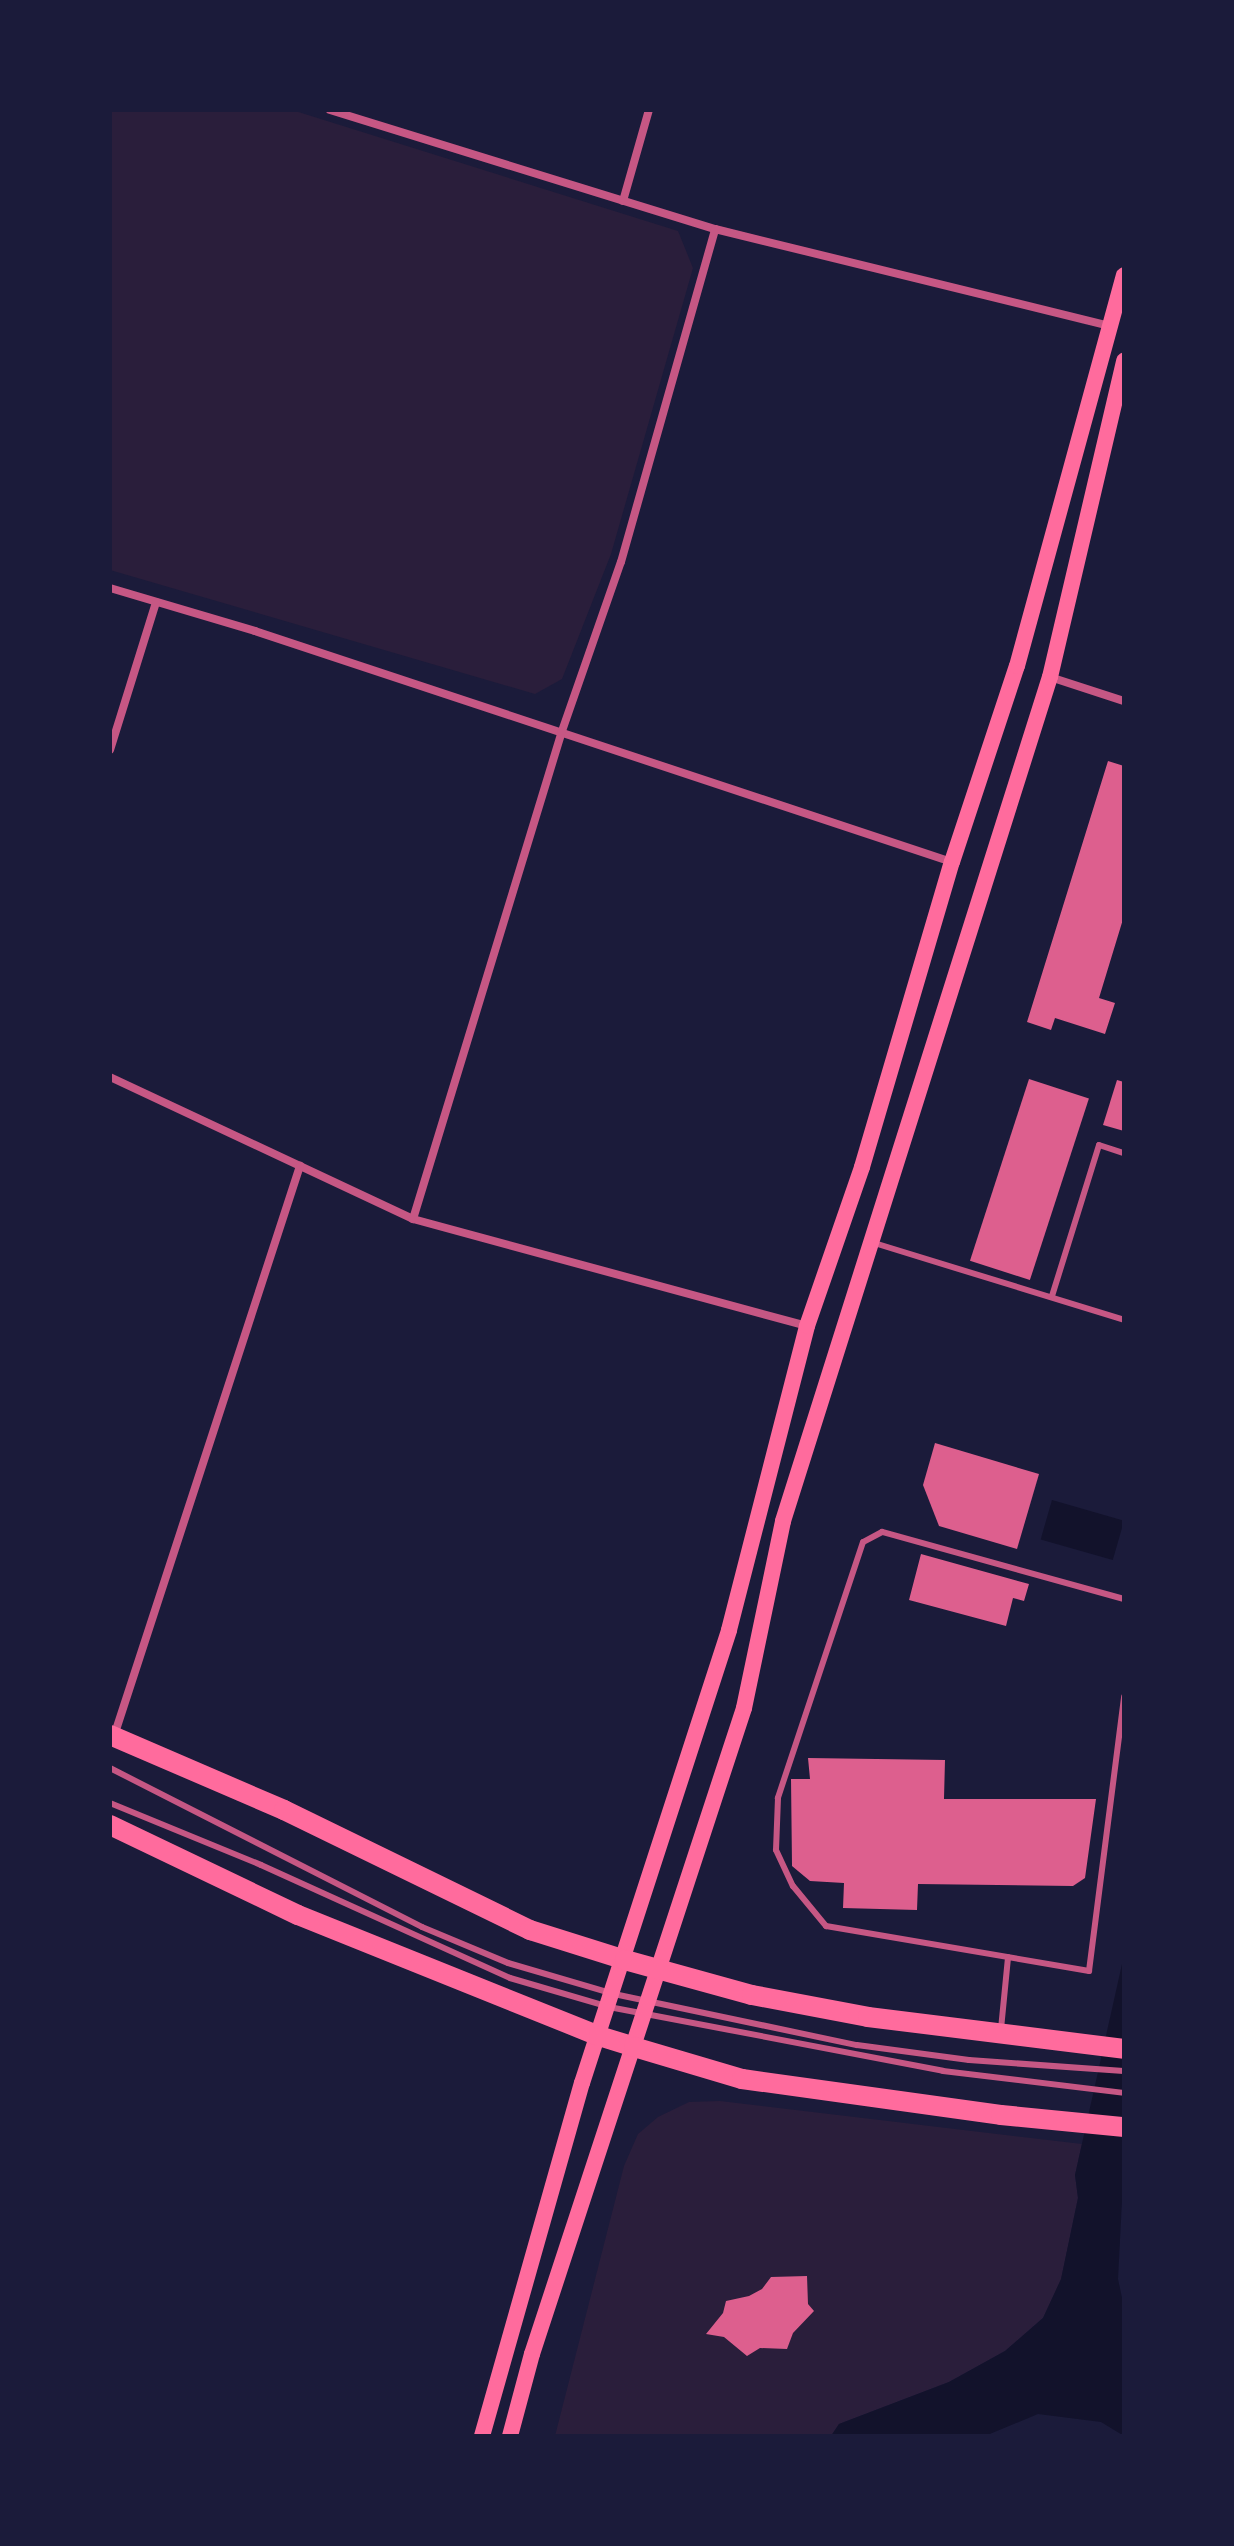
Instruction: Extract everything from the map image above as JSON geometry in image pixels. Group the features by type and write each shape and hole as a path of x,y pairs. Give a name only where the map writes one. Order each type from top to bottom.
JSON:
{"main road":[{"path":"482,2436 510,2346 549,2194 729,1630 807,1326 862,1167 952,862 1017,666 1124,275"},
{"path":"510,2436 532,2354 744,1708 783,1521 979,910 1050,677 1124,361"},
{"path":"112,1736 284,1810 530,1930 625,1960 752,1995 868,2017 1124,2049"},
{"path":"110,1825 298,1915 599,2036 634,2047 742,2079 1001,2115 1124,2127"}],"street":[{"path":"330,110 715,229 1109,326"},
{"path":"623,201 649,110"},
{"path":"413,1219 562,731 621,562 715,229"},
{"path":"110,588 562,731 952,862"},
{"path":"110,750 156,602"},
{"path":"1050,677 1124,701"},
{"path":"110,1077 413,1219 807,1326"},
{"path":"112,1736 300,1166"}],"lane":[{"path":"1052,1296 1099,1145 1124,1153"},
{"path":"870,1242 1124,1320"},
{"path":"1124,1599 882,1532 863,1542 778,1798 776,1850 793,1886 826,1926 1089,1971 1124,1696"},
{"path":"110,1768 422,1927 508,1963 612,2000 857,2045 969,2060 1124,2071"},
{"path":"110,1803 261,1865 510,1978 943,2071 1124,2093"},
{"path":"1000,2035 1008,1957"}],"shaded area":[{"path":"110,110 292,110 678,231 693,268 611,554 562,679 535,694 110,570"},
{"path":"1052,1500 1124,1521 1113,1560 1041,1539"},
{"path":"1124,1955 1124,2162 1118,2279 1124,2307 1124,2436 1101,2422 1038,2414 985,2436 831,2436 839,2424 949,2382 1005,2351 1043,2318 1061,2279 1078,2198 1075,2175"},
{"path":"720,2101 1082,2144 1075,2175 1078,2198 1061,2280 1043,2318 1005,2351 949,2382 839,2424 831,2436 555,2436 624,2166 638,2134 658,2117 689,2102"}],"building":[{"path":"1108,761 1124,766 1124,916 1099,998 1115,1003 1105,1034 1055,1018 1051,1030 1027,1022"},
{"path":"1029,1079 1089,1098 1030,1280 970,1261"},
{"path":"1117,1080 1124,1082 1124,1131 1103,1125"},
{"path":"935,1443 1039,1474 1017,1549 939,1526 923,1485"},
{"path":"921,1554 1029,1584 1024,1601 1013,1598 1006,1626 909,1600"},
{"path":"808,1758 945,1760 944,1799 1096,1799 1085,1878 1073,1886 918,1884 917,1910 843,1908 844,1883 810,1881 792,1866 791,1779 810,1779"},
{"path":"807,2276 808,2304 814,2311 793,2333 787,2349 760,2348 747,2356 724,2337 706,2334 723,2313 726,2301 749,2296 762,2289 771,2277"}]}
